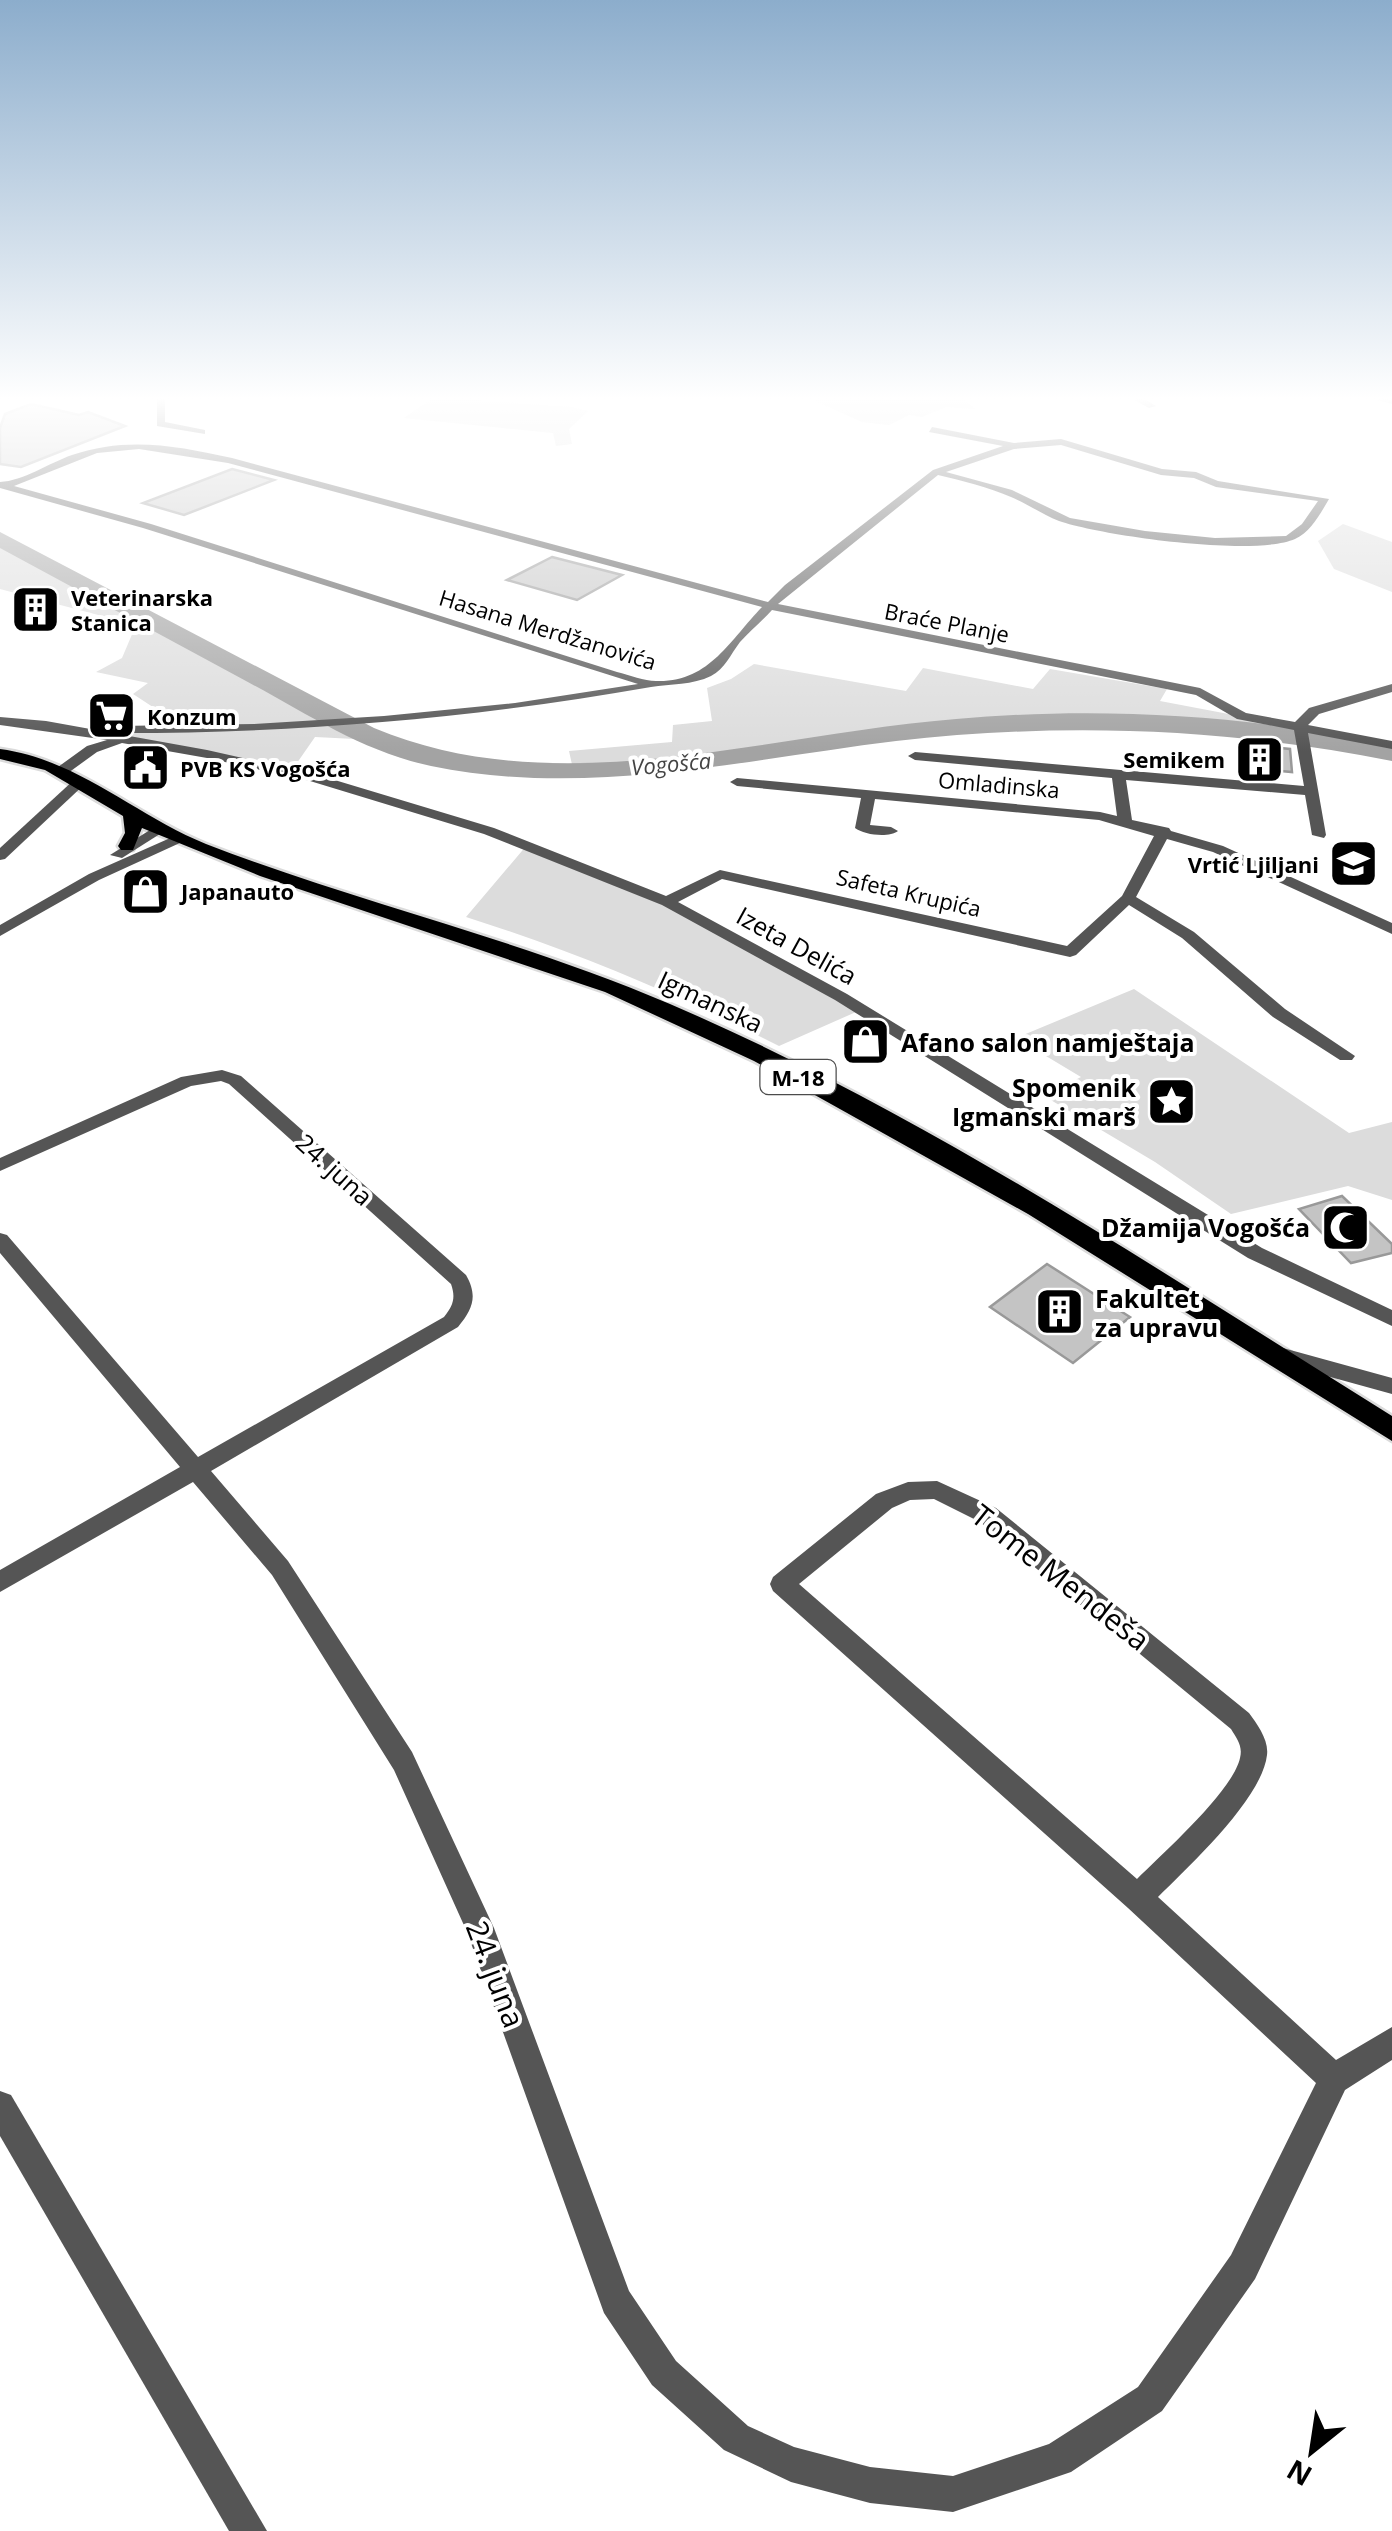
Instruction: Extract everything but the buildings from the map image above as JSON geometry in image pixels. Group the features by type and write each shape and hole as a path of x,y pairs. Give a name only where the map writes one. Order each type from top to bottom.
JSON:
{"main road":[{"name":"Igmanska","path":"4,752 63,770 168,834 324,893 491,944 666,1010 900,1129 1392,1430"},
{"path":"128,846 134,833 132,814"}],"street":[{"name":"Hasana Merdžanovića","path":"109,515 614,675 657,684 682,682 718,666 736,640 770,605"},
{"name":"Braće Planje","path":"434,515 823,620 1200,692 1242,716 1392,745"},
{"path":"770,605 882,515"},
{"path":"1055,515 1107,529 1270,544 1291,538 1314,515"},
{"path":"66,728 310,728 534,706 657,684"},
{"path":"1318,835 1300,728 1314,712 1392,688"},
{"name":"Izeta Delića","path":"0,725 24,723 66,728 313,778 502,836 667,902 841,997 1241,1245 1332,1293 1392,1319"},
{"path":"63,770 84,755 124,740"},
{"name":"Omladinska","path":"915,756 1310,791"},
{"path":"1118,774 1126,822"},
{"path":"0,856 81,780"},
{"name":"Omladinska","path":"737,782 1100,816 1164,831 1270,870 1392,929"},
{"path":"869,794 862,828 891,830"},
{"name":"Safeta Krupića","path":"667,902 720,874 1070,952 1128,898 1164,831"},
{"path":"94,877 128,846 168,834"},
{"path":"0,931 168,834"},
{"path":"1128,898 1188,936 1279,1013 1346,1056"},
{"name":"24. juna","path":"0,1166 187,1081 222,1075 235,1080 459,1280 466,1293 464,1307 452,1322 0,1582"},
{"name":"24. juna","path":"0,1240 280,1568 403,1761 480,1928 616,2301 664,2373 736,2438 791,2464 870,2486 954,2494 1058,2460 1150,2399 1243,2267 1334,2079"},
{"path":"1268,1352 1392,1386"},
{"name":"Tome Mendeša","path":"1138,1898 1239,1786 1254,1759 1252,1740 1240,1721 988,1515 937,1490 908,1491 884,1501 782,1584 1138,1898 1334,2079"},
{"path":"1334,2079 1392,2042"},
{"path":"0,2106 249,2531"}],"shaded area":[{"path":"1343,524 1392,542 1392,592 1334,569 1318,541"},
{"path":"0,539 375,740 315,737 290,773 74,730 146,729 162,713 133,694 148,683 96,672 122,658 136,625 0,589"},
{"path":"754,664 906,691 923,668 1033,689 1050,669 1167,689 1160,701 1392,745 1392,753 1233,728 1121,721 1011,722 912,731 719,758 573,769 569,751 672,742 673,725 712,721 707,688"},
{"path":"527,845 667,902 856,1012 779,1046 625,975 466,917"},
{"path":"1134,989 1349,1133 1392,1122 1392,1200 1348,1186 1231,1214 1155,1162 1044,1096 1081,1077 1016,1038"}],"waterway":[{"name":"Vogošća","path":"0,539 364,734 407,751 488,767 605,770 896,733 1082,721 1208,725 1392,753"}],"place":[{"name":"Veterinarska Stanica","path":"36,610"},
{"name":"Konzum","path":"112,716"},
{"name":"Semikem","path":"1260,759"},
{"name":"PVB KS Vogošća","path":"145,768"},
{"name":"Vrtić Ljiljani","path":"1354,864"},
{"name":"Japanauto","path":"146,891"},
{"name":"Afano salon namještaja","path":"866,1042"},
{"name":"Spomenik Igmanski marš","path":"1171,1101"},
{"name":"Džamija Vogošća","path":"1345,1227"},
{"name":"Fakultet za upravu","path":"1060,1312"}]}
